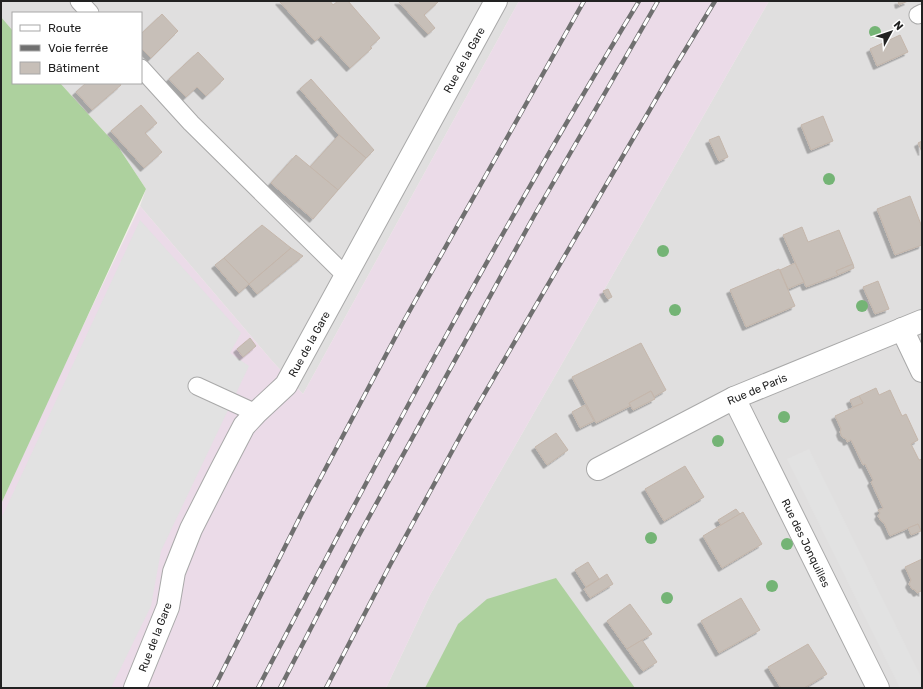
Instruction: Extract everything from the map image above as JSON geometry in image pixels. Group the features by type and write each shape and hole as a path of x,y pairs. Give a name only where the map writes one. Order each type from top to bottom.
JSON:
{"street":[{"name":"Rue de la Gare","path":"135,688 168,607 174,572 192,529 244,426 286,385 496,1"},
{"path":"912,325 922,371"},
{"name":"Rue de Paris","path":"598,469 734,398 912,325"},
{"name":"Rue des Jonquilles","path":"734,398 878,688"}],"lane":[{"path":"79,1 89,12"},
{"path":"142,69 191,123 346,276"},
{"path":"197,386 256,413"}],"shaded area":[{"path":"1,1 519,1 303,394 273,362 140,206 146,189 119,148 61,84 142,84 142,12 12,12 12,30 1,17"},
{"path":"519,1 769,1 430,595 386,688 1,688 1,504 46,404 140,206 273,362 303,394"},
{"path":"769,1 922,1 922,688 386,688 430,595"},
{"path":"140,220 241,333 230,353 249,366 161,551 151,606 111,688 1,688 1,519"},
{"path":"809,449 922,679 922,688 900,688 787,459"}],"green space":[{"path":"1,17 12,30 12,84 61,84 119,148 146,189 1,504"},
{"path":"556,578 635,688 425,688 458,624 487,599"}],"building":[{"path":"279,1 330,1 333,5 338,1 348,1 380,38 370,47 372,48 350,68 321,36 315,41"},
{"path":"398,1 439,1 424,15 435,28 428,34"},
{"path":"898,1 908,1 899,5"},
{"path":"162,14 178,31 151,58 142,49 142,33"},
{"path":"900,35 908,52 877,66 870,49"},
{"path":"198,52 224,79 206,96 197,87 186,97 169,79"},
{"path":"311,79 374,150 366,158 339,135 300,89"},
{"path":"85,84 121,85 92,110 76,92"},
{"path":"141,105 157,123 145,133 162,152 144,168 111,131"},
{"path":"823,116 833,141 811,150 801,125"},
{"path":"339,135 366,158 338,190 310,167"},
{"path":"719,136 728,157 719,161 709,140"},
{"path":"922,141 922,152 918,143"},
{"path":"296,155 338,190 313,219 271,183"},
{"path":"910,196 922,227 922,245 895,255 877,209"},
{"path":"262,225 291,248 249,284 224,258"},
{"path":"802,227 808,242 839,230 853,264 836,271 838,275 806,287 783,235"},
{"path":"291,248 303,256 257,294 249,284"},
{"path":"224,258 249,284 239,293 215,265"},
{"path":"795,263 804,282 788,289 780,270"},
{"path":"853,264 854,268 838,275 836,271"},
{"path":"779,269 795,306 746,327 730,290"},
{"path":"878,281 889,309 875,314 863,287"},
{"path":"608,289 612,297 608,299 603,291"},
{"path":"250,338 256,346 243,357 237,349"},
{"path":"641,343 666,390 654,397 651,391 629,403 630,406 596,423 572,377"},
{"path":"876,388 879,395 890,390 902,416 906,414 918,440 911,444 919,460 922,459 921,531 918,524 890,536 884,523 878,516 880,513 878,510 883,508 871,482 873,480 865,464 863,465 851,440 847,442 846,439 842,437 840,432 841,429 835,416 863,403 859,396"},
{"path":"651,391 655,399 633,410 629,403"},
{"path":"859,396 863,403 853,407 850,400"},
{"path":"585,405 594,421 580,428 572,412"},
{"path":"556,433 568,450 547,465 535,447"},
{"path":"685,466 704,497 664,521 645,489"},
{"path":"736,509 740,514 721,525 718,520"},
{"path":"743,512 762,544 722,568 703,536"},
{"path":"918,524 921,531 911,535 908,528"},
{"path":"922,559 922,593 921,591 917,593 909,584 911,580 905,567"},
{"path":"588,562 599,579 586,587 575,570"},
{"path":"607,574 613,584 590,598 584,589"},
{"path":"741,598 760,630 719,653 701,621"},
{"path":"630,604 652,634 627,649 607,621"},
{"path":"642,640 657,662 643,671 627,649"},
{"path":"808,644 827,674 804,688 781,688 768,667"}],"railway":[{"path":"214,688 303,511 405,319 584,1"},
{"path":"258,688 349,514 443,342 539,170 639,1"},
{"path":"280,688 358,537 534,216 658,1"},
{"path":"326,688 390,565 468,422 673,70 715,1"}]}
